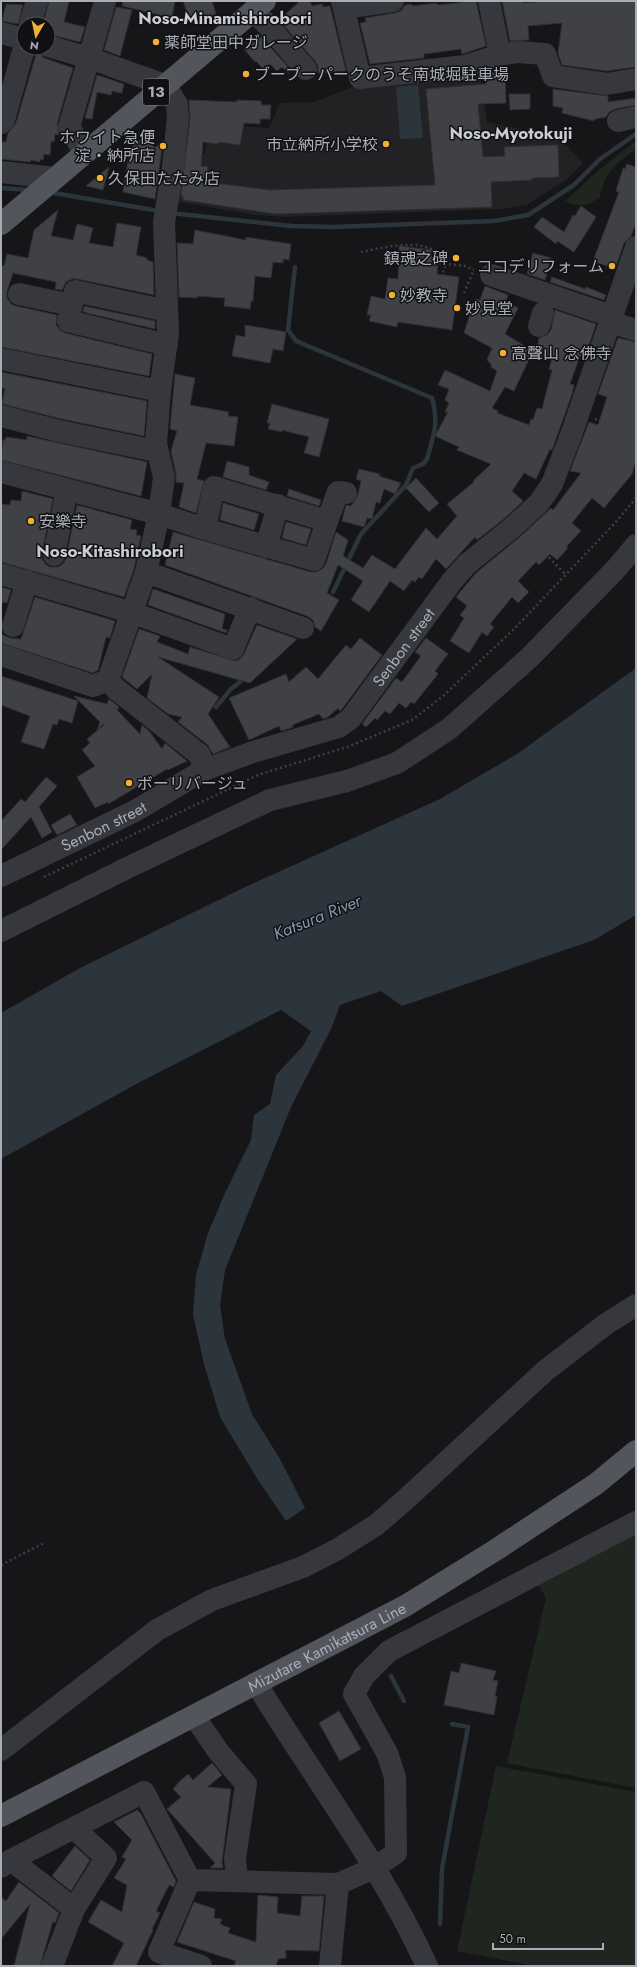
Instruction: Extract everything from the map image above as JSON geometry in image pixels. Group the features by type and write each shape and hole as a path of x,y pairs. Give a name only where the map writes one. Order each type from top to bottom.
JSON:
{"main road":[{"name":"13","path":"1,224 259,5"},
{"name":"Mizutare Kamikatsura Line","path":"1,1816 412,1602 494,1551 596,1484 636,1451"}],"street":[{"path":"32,16 36,1"},
{"path":"84,152 69,127 105,1"},
{"path":"393,1 343,4 360,78 465,66 500,55 517,52 545,54 553,76 607,84 636,79"},
{"path":"489,1 500,55"},
{"path":"259,5 306,69"},
{"path":"1,33 16,37"},
{"path":"56,48 89,58 165,85 177,104 178,117 173,167 165,214 167,344 160,391 156,451 164,477 159,514 146,572 130,612 108,680"},
{"path":"1,123 4,120 22,56"},
{"path":"1,172 45,186"},
{"name":"Senbon street","path":"1,876 135,811 204,770 253,752 339,727 351,718 457,575 467,564 516,525 539,503 552,484 636,247"},
{"path":"481,272 545,310 610,319 636,330"},
{"path":"167,311 75,291 68,321 167,344"},
{"path":"19,294 71,305"},
{"path":"1,362 160,391"},
{"path":"1,416 59,431 156,451"},
{"path":"1,472 159,514 205,530 314,560 338,492 346,493"},
{"path":"205,530 214,487 327,520"},
{"path":"54,555 67,490"},
{"path":"266,547 278,505"},
{"path":"1,932 129,867 270,800 347,781 398,763 449,729 528,658 615,570 636,545"},
{"path":"146,572 303,628"},
{"path":"1,574 130,612 233,649 250,608"},
{"path":"13,626 27,581"},
{"path":"1,655 93,686 108,680"},
{"path":"108,680 116,689 200,755 204,770"},
{"path":"1,1750 157,1630 212,1600 303,1567 338,1549 376,1525 406,1500 545,1371 606,1324 636,1305"},
{"path":"190,1880 237,1880 338,1884 374,1868 396,1853 395,1777 387,1753 354,1694 364,1676 389,1651 636,1522"},
{"path":"256,1683 397,1905 427,1966"},
{"path":"194,1716 218,1751 246,1784 235,1858 237,1880"},
{"path":"74,1909 6,1864 144,1792 190,1880"},
{"path":"52,1966 74,1909 106,1858 74,1828"},
{"path":"190,1880 155,1959 201,1966"},
{"path":"330,1966 338,1884"}],"path":[{"path":"361,252 401,244 436,250 446,264 441,278 434,283"},
{"path":"439,264 446,264 481,272 464,293"},
{"path":"578,414 636,433"},
{"path":"516,525 566,575"},
{"path":"1,1565 44,1543"}],"shaded area":[{"name":"市立納所小学校","path":"479,69 487,122 558,137 583,163 566,180 527,205 499,209 286,217 256,215 173,201 181,152 205,154 208,125 269,128 280,103 314,102 358,85"},
{"path":"636,141 636,149 622,159 612,169 604,181 600,197 584,205 575,205 565,201 600,169"},
{"path":"636,1533 636,1788 507,1763 546,1598 536,1581"},
{"path":"496,1766 636,1792 636,1966 534,1966 457,1951"}],"water":[{"path":"418,85 423,138 400,139 396,87"},
{"name":"Katsura River","path":"636,668 636,915 594,940 402,1006 381,991 340,1005 331,1029 291,1107 225,1270 220,1305 225,1339 252,1414 280,1459 305,1508 286,1521 258,1480 220,1417 204,1364 193,1315 196,1275 208,1233 225,1193 251,1140 254,1115 270,1104 276,1075 303,1046 311,1031 281,1010 138,1083 1,1159 1,1013 80,968 243,888 440,799 517,754"}],"building":[{"path":"49,1 69,1 64,22 85,27 80,42 56,36 56,16 45,16"},
{"path":"123,1 175,1 172,18 122,6"},
{"path":"183,1 212,1 216,14 191,23"},
{"path":"300,1 310,1 312,6 322,4 323,7 330,6 346,71 318,73 318,66 315,61 279,20"},
{"path":"476,1 486,46 462,54 461,49 424,54 424,58 370,64 360,23 366,22 365,18 395,13 401,11 405,5 412,4 412,6 437,3 437,5"},
{"path":"502,1 523,1 523,3 549,1 636,1 635,67 607,71 562,65 558,53 562,23 528,26 529,40 510,41"},
{"path":"6,4 23,5 20,16 16,16 16,24 2,21"},
{"path":"116,7 132,10 120,56 104,50"},
{"path":"260,36 291,70 288,73 282,67 277,71 270,64 263,69 244,49"},
{"path":"36,56 42,56 73,68 57,124 59,135 55,134 54,142 51,141 50,155 44,154 43,160 40,159 40,162 31,160 30,162 1,159 2,142 6,142 8,133 16,123"},
{"path":"505,67 506,103 478,104 483,157 505,156 504,147 558,145 559,177 491,182 492,207 276,214 183,200 183,196 181,196 190,118 189,100 237,102 237,100 261,101 261,105 271,105 270,119 260,119 260,124 244,123 240,145 219,142 219,144 203,142 201,166 208,167 206,182 270,190 435,185 426,89 486,84 485,73"},
{"path":"97,75 124,84 122,93 112,91 111,95 97,92 92,119 85,118"},
{"path":"553,89 608,96 608,102 636,98 636,105 615,109 609,112 606,117 595,119 594,121 562,113 563,108 553,106"},
{"path":"509,94 530,94 530,109 510,110"},
{"path":"144,136 155,148 163,140 155,199 123,192 130,149"},
{"path":"627,164 636,167 636,223 631,236 624,243 615,269 593,261 619,192 616,191 623,168 625,169"},
{"name":"久保田たたみ店","path":"109,167 103,190 86,186"},
{"path":"581,206 596,217 574,252 557,241 556,244 534,227 542,217 564,232 573,215 575,216"},
{"path":"58,210 51,236 73,240 77,224 93,228 89,243 113,247 117,223 141,227 136,255 147,258 147,260 153,262 154,295 77,279 72,279 66,282 62,290 55,289 56,282 13,273 7,291 7,298 11,304 16,306 57,315 56,325 65,333 152,354 149,376 1,347 1,265 4,266 7,254 28,258 34,230"},
{"path":"195,230 246,240 246,237 291,244 289,260 283,259 283,263 273,262 271,278 255,276 253,301 251,301 250,309 224,306 225,298 197,296 197,298 179,297 177,243 193,244"},
{"path":"399,246 432,250 431,257 438,258 437,274 459,277 452,330 398,322 397,327 369,321 371,315 367,315 371,296 385,299 388,278 398,279"},
{"path":"533,253 551,258 545,280 527,274"},
{"path":"552,277 585,289 586,287 606,295 604,300 550,282"},
{"path":"485,286 508,295 506,302 518,308 505,334 533,351 514,391 505,387 492,408 498,411 497,413 529,425 531,419 533,420 537,408 542,409 552,370 549,369 552,359 536,354 539,338 547,335 551,330 555,310 596,324 585,357 580,356 570,384 574,385 572,394 552,450 550,449 536,479 524,473 512,491 523,501 505,518 477,540 475,537 446,569 436,559 422,579 419,577 415,582 412,580 404,591 390,581 369,612 351,600 363,581 338,565 327,593 339,600 321,631 315,627 313,620 307,616 165,565 173,532 311,572 316,572 322,569 326,564 336,532 348,540 343,556 363,568 372,555 395,569 426,528 437,539 457,516 447,504 474,482 473,481 491,464 457,450 459,447 435,436 448,412 445,412 449,403 445,400 449,389 438,385 445,370 490,391 497,371 491,367 491,364 487,360 492,348 464,333 475,299 480,300"},
{"path":"84,306 155,321 155,329 83,312"},
{"path":"245,325 286,332 283,351 273,349 270,363 232,356 236,335 245,337"},
{"path":"618,338 636,342 636,460 632,474 604,508 592,498 572,523 581,531 566,547 568,548 557,560 550,554 539,565 536,562 518,581 529,592 518,603 512,597 490,624 494,627 487,636 482,632 469,653 450,641 464,618 460,615 467,606 456,597 476,573 521,536 551,508 553,510 581,473 570,471 589,422 598,425 607,397 598,394"},
{"path":"1,372 147,401 144,436 62,419 2,404 5,388 1,388"},
{"path":"175,374 195,378 190,405 229,412 228,416 238,417 234,446 206,443 197,479 204,481 196,513 179,507 184,483 176,482 176,474 171,451 177,431 170,429"},
{"path":"272,404 329,419 319,457 304,453 309,437 282,430 282,432 268,429 270,423 267,423"},
{"path":"27,436 147,462 141,496 1,460 3,440 5,440 6,437 27,440"},
{"path":"227,461 249,467 249,475 269,482 266,490 223,477"},
{"path":"359,469 380,474 379,476 401,483 395,494 384,489 380,503 376,502 372,519 367,518 364,527 342,521 346,505 351,506 358,495 361,481 356,479"},
{"path":"416,478 439,503 429,512 406,488"},
{"path":"289,489 321,500 319,506 287,496"},
{"path":"22,491 53,499 42,553 42,559 46,565 51,567 58,567 64,563 77,505 132,520 130,529 137,530 136,535 141,536 134,569 124,597 1,562 1,504 10,505 11,500 21,501"},
{"path":"223,503 259,514 254,530 220,520"},
{"path":"286,522 311,529 306,545 282,538"},
{"path":"1,587 11,590 7,603 1,602"},
{"path":"153,589 225,614 222,629 227,630 226,633 148,605"},
{"path":"35,597 115,621 110,638 106,637 98,670 93,673 1,643 1,634 10,638 21,639"},
{"path":"257,625 297,639 250,683 158,657 219,697 208,714 230,747 213,754 208,745 178,722 182,717 168,714 147,698 152,674 137,689 122,677 139,629 160,636 157,642 188,654 190,647 235,661 240,659 244,654"},
{"path":"360,638 382,655 340,711 338,708 328,717 323,719 319,714 292,725 293,727 281,731 279,726 249,740 229,698 286,674 289,682 306,667 318,679 346,645 351,649"},
{"path":"426,638 448,654 435,671 438,674 414,704 411,702 406,708 399,703 390,714 385,711 377,720 375,718 366,727 362,724 396,678 402,682 421,656 415,652"},
{"path":"1,676 78,701 72,723 59,719 57,725 53,724 44,749 21,742 30,716 1,705"},
{"path":"74,696 107,704 109,699 119,707 117,710 140,734 142,725 149,731 162,749 165,743 187,761 168,770 167,769 108,804 108,802 95,808 77,777 95,766 82,750 90,743 87,739 104,725 103,724 97,730 100,722"},
{"path":"46,777 57,786 39,807 52,832 42,838 31,817 1,850 1,821 21,799 25,802"},
{"path":"70,814 77,825 57,835 51,825"},
{"path":"461,1663 496,1671 493,1680 498,1681 495,1696 497,1697 494,1715 444,1705 451,1671 459,1673"},
{"path":"339,1711 361,1749 340,1761 319,1723"},
{"path":"212,1763 222,1775 207,1787 231,1789 222,1862 223,1868 210,1868 215,1863 167,1809 181,1797 173,1789 179,1782 188,1774 193,1780"},
{"path":"137,1810 141,1814 176,1881 174,1887 169,1885 156,1911 160,1913 136,1966 112,1966 124,1943 88,1922 101,1900 122,1912 127,1885 114,1878 126,1859 122,1857 132,1840 114,1822"},
{"path":"75,1846 90,1860 71,1891 52,1876"},
{"path":"19,1882 59,1913 55,1923 53,1921 40,1966 14,1966 30,1904 1,1939 1,1897 6,1901"},
{"path":"258,1895 278,1897 277,1913 300,1916 302,1896 324,1896 319,1951 286,1950 286,1958 278,1959 276,1966 234,1966 236,1961 177,1942 194,1902 215,1909 214,1918 222,1919 220,1924 230,1928 228,1933 256,1942"}],"waterway":[{"path":"171,213 291,226 333,227 494,221 528,215 574,185 600,159 636,134"},
{"path":"1,188 29,190"},
{"path":"48,192 159,211"},
{"path":"295,267 288,330 296,341 432,398 435,415 435,429 427,459 423,464 413,468 406,485 361,534 333,592"},
{"path":"216,707 231,689 246,677"},
{"path":"391,1676 404,1701"},
{"path":"440,1924 442,1869 468,1727 452,1724"}],"place":[{"name":"薬師堂田中ガレージ","path":"156,42"},
{"name":"ブーブーパークのうそ南城堀駐車場","path":"246,74"},
{"name":"市立納所小学校","path":"386,144"},
{"name":"ホワイト急便 淀・納所店","path":"163,146"},
{"name":"久保田たたみ店","path":"100,178"},
{"name":"鎮魂之碑","path":"456,258"},
{"name":"ココデリフォーム","path":"612,266"},
{"name":"妙教寺","path":"392,295"},
{"name":"妙見堂","path":"457,308"},
{"name":"高聲山 念佛寺","path":"503,353"},
{"name":"安樂寺","path":"31,521"},
{"name":"ボーリバージュ","path":"129,783"}],"district":[{"name":"Noso-Minamishirobori","path":"225,18"},
{"name":"Noso-Myotokuji","path":"511,133"},
{"name":"Noso-Kitashirobori","path":"110,551"}]}
